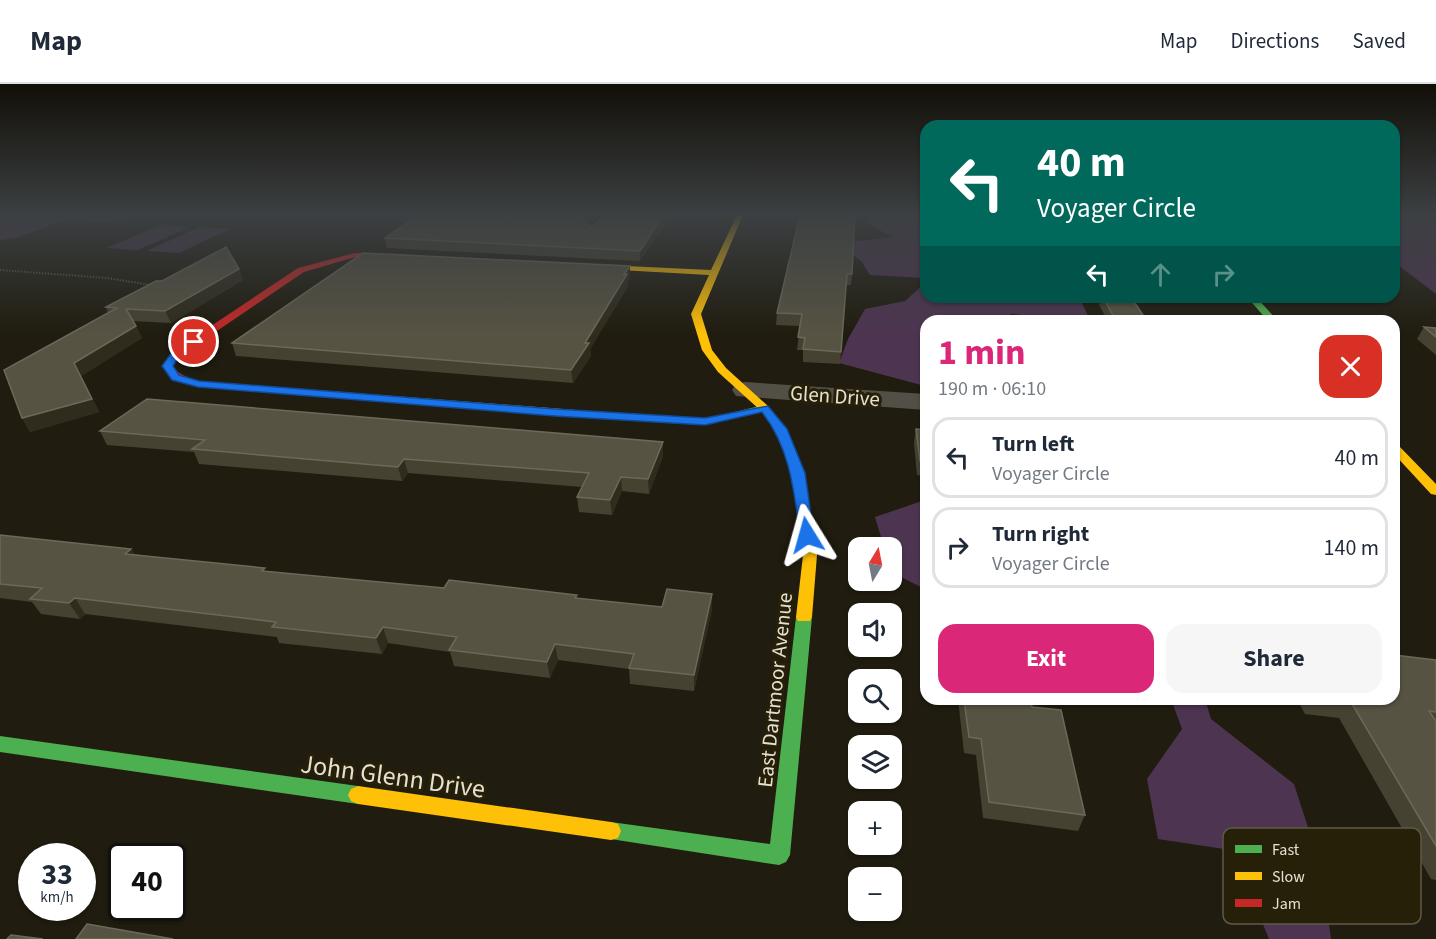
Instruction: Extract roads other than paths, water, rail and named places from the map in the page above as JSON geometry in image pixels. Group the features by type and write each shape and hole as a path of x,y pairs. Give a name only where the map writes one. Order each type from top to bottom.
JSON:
{"street":[{"path":"414,256 355,255 301,270 176,354 167,366 176,377 198,384 555,412 705,422 764,408"},
{"name":"East Dartmoor Avenue","path":"722,255 696,314 707,351 722,370 764,408 781,429 798,473 810,555 779,855"},
{"path":"567,265 714,273"},
{"path":"1256,303 1268,315"},
{"name":"Glen Drive","path":"745,390 920,402"},
{"path":"1400,454 1436,491"},
{"name":"John Glenn Drive","path":"0,744 779,855"}]}
